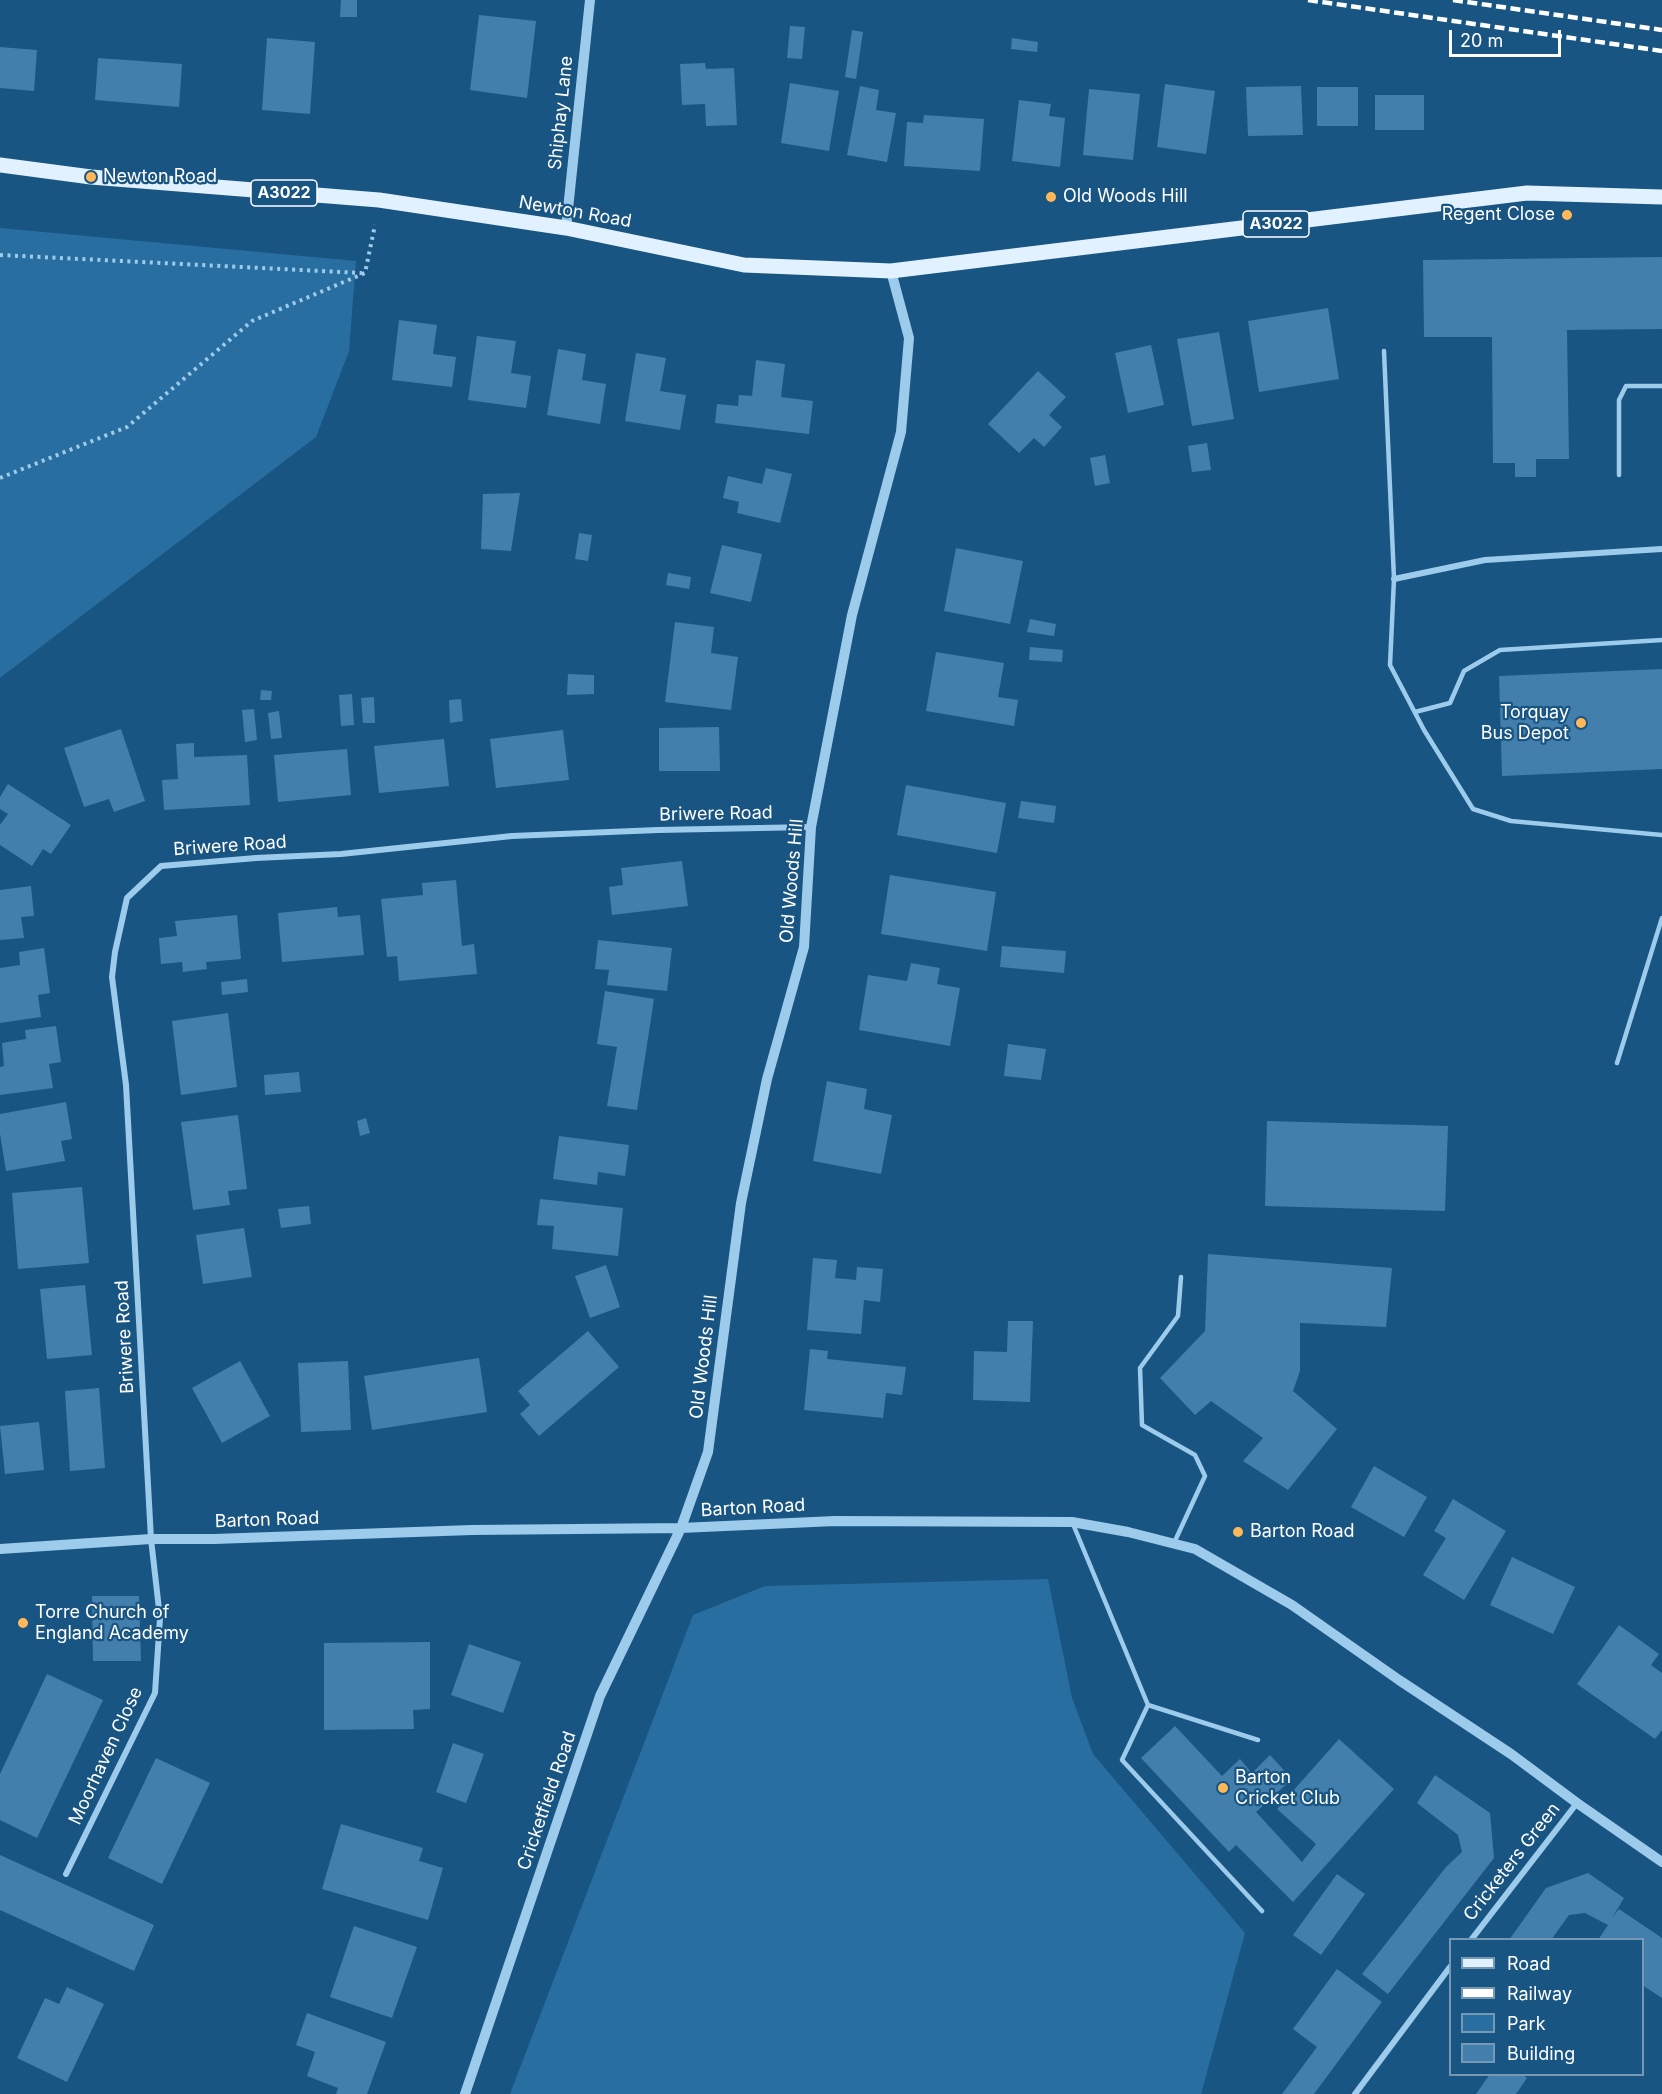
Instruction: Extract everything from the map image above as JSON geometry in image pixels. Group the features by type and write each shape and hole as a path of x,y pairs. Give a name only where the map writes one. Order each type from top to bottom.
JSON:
{"main road":[{"name":"Newton Road","path":"0,165 91,177 379,200 566,228 744,265 891,271"},
{"name":"A3022","path":"891,271 1527,193 1662,197"}],"street":[{"name":"Shiphay Lane","path":"566,228 589,3"},
{"name":"Old Woods Hill","path":"681,1528 708,1452 741,1203 767,1078 804,947 811,827 852,615 901,432 909,338 891,271"},
{"path":"1394,579 1485,560 1662,549"},
{"name":"Briwere Road","path":"151,1539 126,1096 112,977 127,898 161,867 256,858 341,854 513,836 811,827"},
{"name":"Barton Road","path":"0,1549 151,1539 472,1530 681,1528 834,1521 1072,1522 1128,1532 1195,1549 1292,1605 1399,1680 1512,1754 1662,1862"},
{"name":"Cricketfield Road","path":"465,2094 600,1696 681,1528"},
{"name":"Moorhaven Close","path":"66,1874 155,1693 160,1618 151,1539"},
{"name":"Cricketers Green","path":"1473,1938 1577,1803"},
{"path":"1355,2094 1449,1968"}],"lane":[{"path":"1384,351 1394,579 1390,665 1415,712 1473,809 1511,821 1662,835"},
{"path":"1619,475 1618,400 1626,386 1662,386"},
{"path":"1415,712 1450,703 1464,671 1500,650 1662,640"},
{"path":"1617,1063 1662,918"},
{"path":"1174,1544 1205,1476 1195,1455 1142,1425 1140,1368 1178,1316 1181,1277"},
{"path":"1072,1522 1148,1705 1122,1760 1262,1911"},
{"path":"1148,1705 1258,1740"}],"path":[{"path":"365,273 379,200"},
{"path":"0,255 365,273"},
{"path":"0,478 127,427 252,321 365,273"}],"green space":[{"path":"0,228 356,261 349,351 316,437 0,678"},
{"path":"1048,1579 1072,1698 1093,1754 1245,1933 1201,2094 510,2094 693,1615 765,1586"}],"building":[{"path":"341,0 357,0 357,17 340,17"},
{"path":"479,15 536,21 527,98 470,90"},
{"path":"790,26 805,27 802,59 787,58"},
{"path":"852,30 863,32 856,79 845,77"},
{"path":"267,38 315,42 310,114 262,110"},
{"path":"1012,38 1038,42 1037,52 1011,49"},
{"path":"0,47 37,50 34,91 0,88"},
{"path":"98,58 182,64 179,107 95,100"},
{"path":"705,63 706,69 734,68 737,125 706,126 705,104 682,105 680,64"},
{"path":"790,83 839,91 829,151 781,143"},
{"path":"1165,84 1215,91 1206,154 1157,147"},
{"path":"860,86 879,90 876,110 896,113 887,162 847,155"},
{"path":"1301,86 1303,135 1248,136 1246,87"},
{"path":"1317,87 1358,87 1358,126 1317,126"},
{"path":"1089,89 1140,94 1133,160 1083,155"},
{"path":"1375,95 1424,95 1424,130 1375,130"},
{"path":"1019,100 1051,104 1049,116 1065,118 1060,167 1012,161"},
{"path":"924,115 984,119 980,171 904,166 907,122 923,123"},
{"path":"1662,257 1662,329 1567,330 1569,459 1536,459 1536,477 1515,477 1515,463 1493,463 1492,337 1424,337 1423,260"},
{"path":"1328,308 1339,379 1259,392 1248,321"},
{"path":"399,320 437,325 433,354 456,357 452,387 392,380"},
{"path":"1219,332 1234,419 1192,426 1177,339"},
{"path":"477,336 516,341 511,373 531,376 526,408 468,400"},
{"path":"1151,345 1164,405 1128,413 1115,353"},
{"path":"558,349 586,354 582,380 606,384 600,424 547,415"},
{"path":"636,353 666,358 660,391 686,395 680,430 625,421"},
{"path":"756,360 785,364 781,397 813,401 809,434 715,423 717,404 738,406 739,395 752,396"},
{"path":"1038,371 1066,397 1049,415 1062,427 1044,447 1034,438 1019,453 988,424"},
{"path":"1207,443 1211,470 1192,472 1188,446"},
{"path":"1105,455 1110,483 1095,486 1090,458"},
{"path":"766,468 792,474 780,523 737,513 739,502 723,498 728,476 762,484"},
{"path":"520,493 511,551 481,549 483,494"},
{"path":"579,533 592,535 588,561 575,559"},
{"path":"722,545 762,554 751,602 710,593"},
{"path":"956,548 1023,561 1010,624 944,611"},
{"path":"668,573 691,577 689,589 666,585"},
{"path":"1030,619 1056,624 1054,636 1027,632"},
{"path":"675,622 714,627 711,653 738,657 731,710 665,702"},
{"path":"1030,647 1063,650 1062,662 1029,660"},
{"path":"936,652 1004,663 998,697 1018,700 1014,726 926,711"},
{"name":"Torquay Bus Depot","path":"1662,669 1662,769 1502,776 1499,676"},
{"path":"568,674 594,675 594,694 567,695"},
{"path":"261,690 272,691 271,700 260,700"},
{"path":"352,694 354,725 341,726 339,695"},
{"path":"374,697 375,723 363,723 361,698"},
{"path":"461,699 463,721 450,723 449,700"},
{"path":"254,709 257,740 245,742 242,710"},
{"path":"279,711 282,738 271,739 268,713"},
{"path":"719,727 720,771 659,771 659,728"},
{"path":"121,729 145,801 114,812 109,799 84,807 64,748"},
{"path":"563,730 569,780 496,788 490,739"},
{"path":"444,739 449,786 379,793 374,746"},
{"path":"194,743 194,757 247,755 250,805 164,810 162,780 178,779 176,744"},
{"path":"347,749 351,795 278,802 274,755"},
{"path":"8,784 71,825 51,854 43,849 32,866 0,845 0,825 8,814 0,809 0,797"},
{"path":"906,785 1006,803 997,853 897,835"},
{"path":"1021,801 1056,806 1054,823 1018,818"},
{"path":"682,861 688,906 612,915 609,887 623,885 621,868"},
{"path":"890,875 996,892 987,951 881,934"},
{"path":"456,880 462,946 474,944 477,974 399,981 397,956 387,957 381,899 423,895 422,883"},
{"path":"31,886 34,916 21,917 24,938 0,940 0,890"},
{"path":"337,907 338,917 360,915 364,955 282,962 278,913"},
{"path":"237,915 241,959 206,962 207,969 183,972 182,962 161,964 159,938 177,936 175,921"},
{"path":"598,940 672,948 667,991 607,985 609,970 595,969"},
{"path":"1002,946 1066,951 1064,973 1000,967"},
{"path":"44,948 50,993 38,995 41,1017 0,1023 0,968 20,965 19,952"},
{"path":"911,963 940,968 937,984 960,988 950,1046 859,1030 868,975 907,981"},
{"path":"247,979 248,992 222,995 221,982"},
{"path":"605,991 654,999 637,1110 607,1106 617,1047 597,1044"},
{"path":"228,1013 237,1087 181,1095 172,1021"},
{"path":"56,1026 61,1062 49,1064 53,1088 0,1095 0,1067 4,1066 2,1043 26,1039 25,1030"},
{"path":"1008,1044 1046,1049 1041,1080 1004,1076"},
{"path":"299,1072 301,1092 265,1095 264,1075"},
{"path":"827,1081 867,1089 864,1109 892,1115 881,1174 813,1161"},
{"path":"66,1102 72,1139 61,1141 65,1161 6,1171 0,1134 0,1114"},
{"path":"238,1115 247,1189 228,1191 230,1205 193,1210 181,1122"},
{"path":"366,1118 370,1133 360,1136 357,1121"},
{"path":"1267,1121 1448,1126 1445,1211 1265,1206"},
{"path":"559,1136 629,1145 625,1176 598,1172 597,1185 553,1179"},
{"path":"82,1187 89,1263 18,1269 12,1193"},
{"path":"540,1199 623,1208 618,1256 552,1249 554,1226 537,1225"},
{"path":"309,1206 311,1224 281,1228 278,1209"},
{"path":"244,1228 252,1277 203,1284 196,1235"},
{"path":"1208,1254 1392,1268 1386,1327 1300,1323 1300,1371 1293,1391 1337,1429 1288,1490 1243,1461 1263,1438 1211,1401 1195,1415 1160,1378 1205,1331"},
{"path":"813,1258 837,1260 835,1278 856,1280 857,1267 883,1269 880,1302 864,1300 861,1334 807,1330"},
{"path":"606,1265 620,1307 590,1318 575,1276"},
{"path":"85,1285 92,1355 47,1359 40,1289"},
{"path":"1008,1321 1033,1321 1030,1402 973,1400 974,1351 1007,1352"},
{"path":"588,1331 619,1367 539,1436 520,1414 530,1405 518,1391"},
{"path":"810,1349 828,1351 827,1359 906,1367 902,1395 886,1393 883,1418 804,1410"},
{"path":"479,1358 487,1412 372,1430 364,1376"},
{"path":"240,1361 270,1416 222,1443 192,1388"},
{"path":"348,1361 351,1430 301,1432 298,1363"},
{"path":"99,1388 105,1468 70,1471 65,1391"},
{"path":"39,1422 44,1470 5,1474 0,1426"},
{"path":"1374,1466 1427,1497 1404,1537 1351,1507"},
{"path":"1453,1499 1506,1531 1464,1600 1423,1575 1446,1538 1434,1531"},
{"path":"1512,1557 1575,1587 1553,1634 1490,1605"},
{"path":"92,1596 139,1596 141,1661 93,1661"},
{"path":"1619,1625 1659,1654 1651,1665 1662,1673 1662,1730 1655,1739 1577,1684"},
{"path":"430,1642 430,1709 413,1710 414,1729 324,1730 324,1643"},
{"path":"469,1644 521,1662 503,1713 451,1695"},
{"path":"47,1674 103,1700 37,1838 0,1820 0,1774"},
{"path":"1175,1726 1222,1776 1240,1759 1252,1773 1270,1755 1292,1779 1256,1812 1302,1862 1316,1844 1277,1809 1339,1739 1394,1789 1293,1902 1236,1845 1229,1852 1141,1758"},
{"path":"453,1743 484,1754 466,1803 436,1792"},
{"path":"156,1758 210,1783 162,1884 108,1858"},
{"path":"1435,1775 1490,1813 1494,1858 1388,1994 1362,1974 1446,1867 1462,1852 1458,1835 1417,1803"},
{"path":"341,1824 423,1848 419,1861 443,1868 428,1920 322,1889"},
{"path":"0,1855 154,1925 134,1971 0,1910"},
{"path":"1588,1873 1624,1898 1612,1918 1619,1909 1662,1938 1662,1998 1644,1986 1644,1938 1599,1938 1608,1925 1585,1913 1569,1915 1552,1938 1510,1938 1546,1888"},
{"path":"1337,1874 1365,1894 1321,1955 1293,1935"},
{"path":"354,1926 417,1947 392,2018 330,1997"},
{"path":"1337,1969 1382,2002 1314,2094 1282,2094 1317,2047 1293,2029"},
{"path":"67,1987 104,2004 67,2082 17,2058 45,1998 59,2004"},
{"path":"307,2013 386,2042 367,2094 336,2094 338,2088 307,2076 315,2052 296,2045"},
{"path":"1489,2076 1524,2076 1527,2078 1516,2094 1476,2094"}],"railway":[{"path":"1308,0 1662,51"},
{"path":"1453,0 1662,30"}],"place":[{"name":"Newton Road","path":"91,177"},
{"name":"Old Woods Hill","path":"1051,197"},
{"name":"Regent Close","path":"1567,215"},
{"name":"Torquay Bus Depot","path":"1581,723"},
{"name":"Barton Road","path":"1238,1532"},
{"name":"Torre Church of England Academy","path":"23,1623"},
{"name":"Barton Cricket Club","path":"1223,1788"}]}
